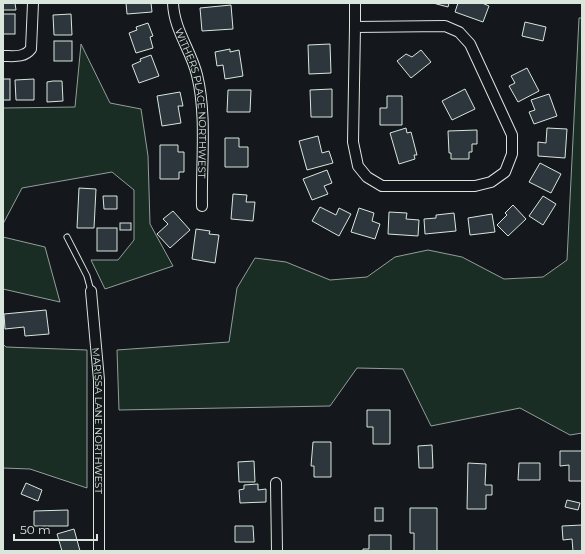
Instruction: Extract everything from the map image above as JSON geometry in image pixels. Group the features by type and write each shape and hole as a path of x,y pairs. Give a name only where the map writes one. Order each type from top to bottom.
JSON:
{"street":[{"path":"3,56 20,56 27,54 31,49 33,3"},
{"name":"WITHERS PLACE NORTHWEST","path":"173,3 173,13 180,36 197,72 202,99 202,206"},
{"path":"354,27 445,26 460,32 470,44 512,135 512,154 505,172 491,182 474,186 382,186 367,177 358,166 353,142 354,27 355,3"},
{"name":"MARISSA LANE NORTHWEST","path":"90,291 99,380 99,551"},
{"path":"276,483 277,551"}],"lane":[{"path":"67,237 87,276 90,291"}],"green space":[{"path":"579,18 582,18 582,433 570,435 520,408 431,426 403,369 357,368 330,406 119,410 117,350 229,342 237,288 255,258 286,262 330,280 367,277 395,257 428,250 462,257 504,279 543,277 567,260"},
{"path":"81,44 110,103 141,109 148,156 150,224 173,266 105,289 91,260 118,260 134,240 134,190 112,172 22,188 3,224 3,108 75,107"},
{"path":"3,237 45,247 60,302 3,289"},
{"path":"3,344 6,347 87,350 87,488 30,469 3,468"}],"building":[{"path":"3,3 15,3 16,10 3,10"},
{"path":"126,3 151,3 152,12 127,14"},
{"path":"433,3 449,3 448,7"},
{"path":"458,3 482,3 489,6 483,22 455,12"},
{"path":"231,5 233,29 202,31 200,8"},
{"path":"3,14 15,14 15,34 3,34"},
{"path":"71,14 72,35 54,35 53,15"},
{"path":"525,22 546,27 543,41 522,36"},
{"path":"148,23 153,36 150,37 153,48 136,53 129,33 137,30 136,27"},
{"path":"54,41 72,41 72,61 54,61"},
{"path":"330,44 331,73 309,74 308,45"},
{"path":"230,49 230,52 239,50 243,76 225,79 223,65 217,66 215,52"},
{"path":"421,50 431,62 411,78 397,61 406,54 412,57"},
{"path":"151,55 159,76 139,83 132,65 141,61 140,59"},
{"path":"527,68 539,91 518,102 509,86 515,83 511,76"},
{"path":"3,79 10,79 10,100 3,100"},
{"path":"34,79 34,100 16,100 15,80"},
{"path":"62,81 63,101 47,102 47,82"},
{"path":"332,89 332,117 311,117 310,90"},
{"path":"465,89 475,109 452,120 442,101"},
{"path":"228,90 251,90 250,112 227,112"},
{"path":"180,92 183,106 178,106 181,123 162,126 157,96"},
{"path":"549,94 557,116 534,124 529,112 535,110 531,100"},
{"path":"387,96 402,96 402,125 380,125 380,108 387,108"},
{"path":"406,128 407,133 411,132 417,155 414,155 415,159 399,164 390,133"},
{"path":"547,128 567,129 565,158 538,156 538,142 546,143"},
{"path":"477,130 477,144 472,144 472,152 469,152 469,159 451,159 451,153 449,153 448,131"},
{"path":"318,136 322,153 329,151 333,163 307,170 299,141"},
{"path":"225,138 239,138 239,147 248,147 248,167 225,167"},
{"path":"160,145 178,145 178,152 184,152 184,172 179,172 179,179 160,179"},
{"path":"540,163 561,174 551,193 529,182"},
{"path":"327,170 332,183 324,186 328,194 312,200 303,179"},
{"path":"79,188 96,189 94,228 77,228"},
{"path":"233,194 247,195 246,202 255,202 253,221 231,219"},
{"path":"103,196 117,196 117,209 104,209"},
{"path":"543,196 556,204 543,225 529,216"},
{"path":"513,205 526,219 508,236 497,225 507,215 505,213"},
{"path":"320,207 336,215 339,208 351,214 339,236 312,221"},
{"path":"359,208 374,213 372,221 380,224 375,239 351,232"},
{"path":"173,211 190,230 170,248 157,234 168,224 163,219"},
{"path":"389,212 407,213 406,219 419,220 418,236 388,234"},
{"path":"454,213 456,231 425,234 424,219 436,218 436,215"},
{"path":"492,214 495,232 470,235 468,218"},
{"path":"120,223 131,223 131,230 120,230"},
{"path":"97,228 117,228 117,251 97,251"},
{"path":"196,229 210,231 209,234 219,235 215,263 192,259"},
{"path":"46,310 49,334 25,336 24,327 5,329 4,314"},
{"path":"367,410 390,410 390,444 373,444 373,427 367,427"},
{"path":"313,442 331,442 331,477 314,477 314,466 311,466"},
{"path":"432,445 433,468 419,468 418,446"},
{"path":"560,451 582,451 582,481 569,481 569,465 560,466"},
{"path":"254,461 255,482 239,482 238,462"},
{"path":"468,463 486,464 485,485 492,485 492,495 486,495 486,509 467,509"},
{"path":"519,463 540,463 540,480 518,480"},
{"path":"26,483 42,490 38,501 21,494"},
{"path":"258,484 258,490 266,489 266,502 240,503 239,490 244,489 244,485"},
{"path":"567,500 580,503 578,510 565,507"},
{"path":"375,508 383,508 383,521 375,521"},
{"path":"410,508 437,508 437,551 414,551 414,533 410,533"},
{"path":"68,510 68,526 34,526 34,511"},
{"path":"582,525 582,551 573,551 572,539 563,540 562,526"},
{"path":"235,526 253,526 254,542 235,542"},
{"path":"74,529 80,551 62,551 57,534"},
{"path":"369,535 391,535 391,551 363,551 363,549 369,549"}]}
